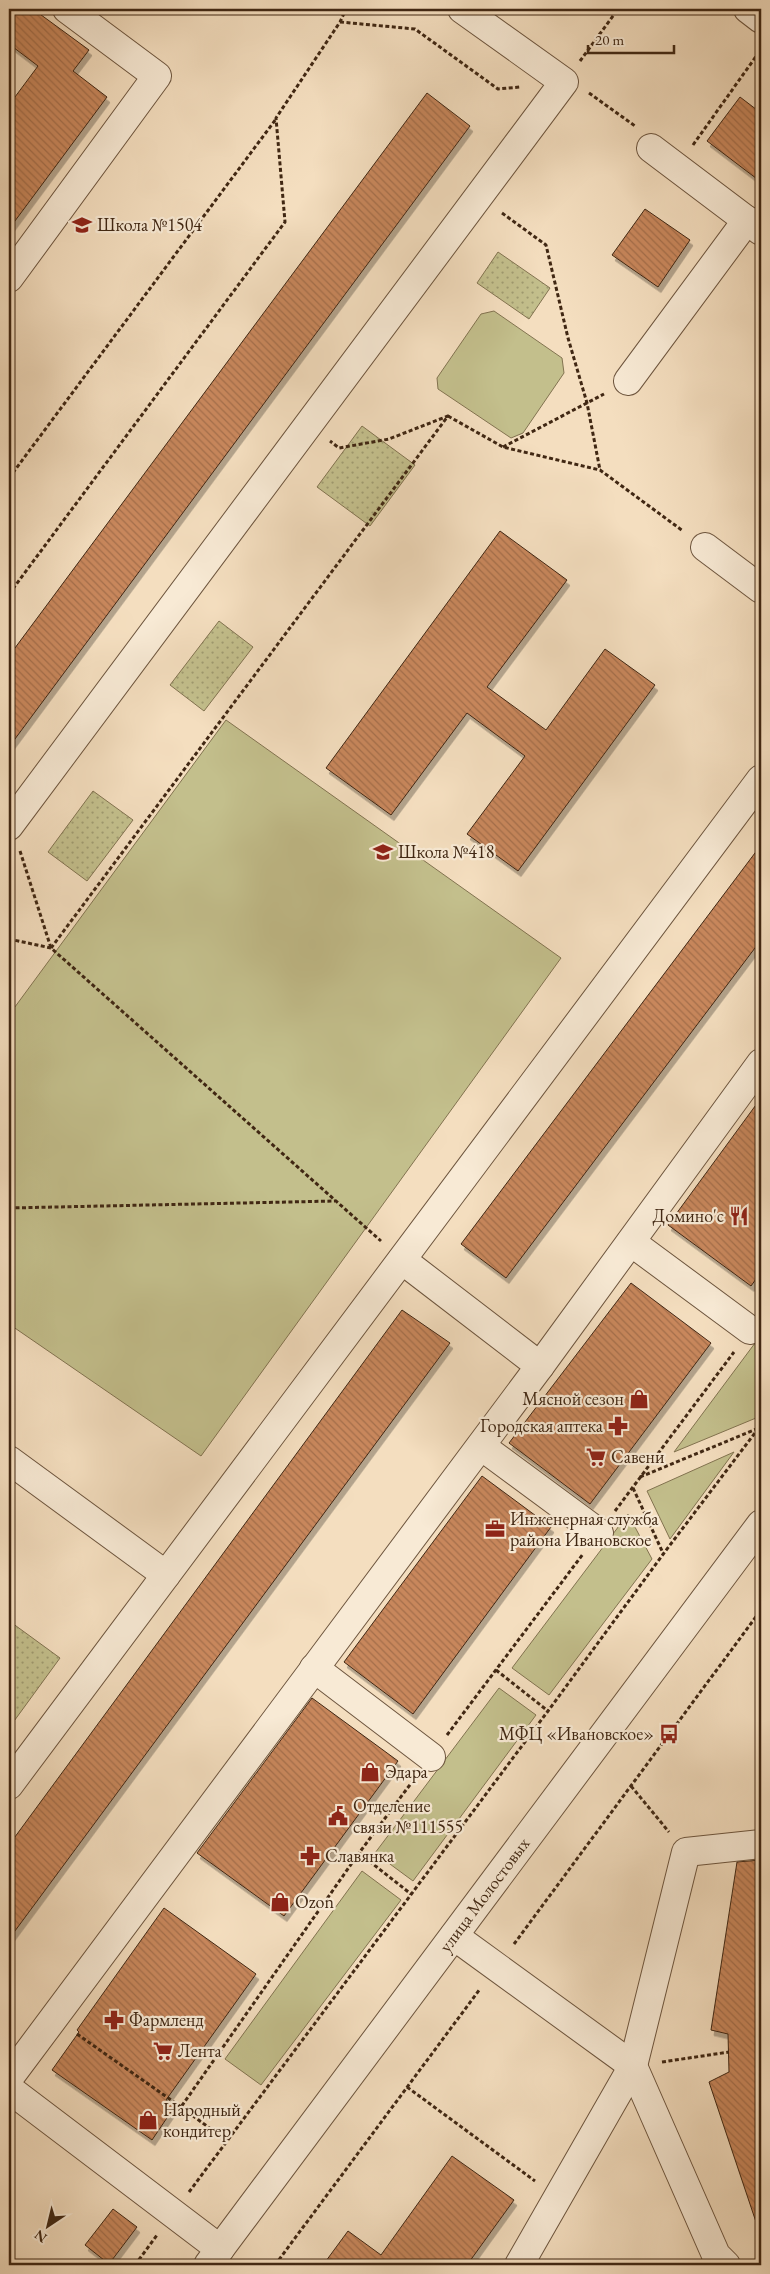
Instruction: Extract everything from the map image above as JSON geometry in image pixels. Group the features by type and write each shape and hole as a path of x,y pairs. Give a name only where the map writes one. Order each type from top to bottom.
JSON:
{"street":[{"path":"9,278 157,76 67,9"},
{"path":"10,824 566,80 462,9"},
{"path":"748,9 761,19"},
{"path":"628,381 754,226 677,168 644,137"},
{"path":"705,548 761,589"},
{"path":"9,1785 761,779"},
{"path":"9,2078 481,1446 761,1063"},
{"path":"631,1242 750,1330"},
{"path":"402,1260 540,1366"},
{"path":"481,1446 599,1533"},
{"path":"9,1460 166,1575"},
{"name":"улица Молостовых","path":"214,2257 761,1524"},
{"path":"314,1668 431,1757"},
{"path":"519,2265 634,2066 686,1852 761,1844"},
{"path":"454,1936 634,2066 716,2255 726,2265"},
{"path":"9,2089 173,2213 214,2257"}],"path":[{"path":"9,478 276,118 340,22 346,9"},
{"path":"566,80 618,9"},
{"path":"340,22 415,29 498,89 566,80 644,137"},
{"path":"677,168 757,55"},
{"path":"9,594 285,222 276,118"},
{"path":"479,196 546,244 568,338 587,403 600,470"},
{"path":"503,447 628,381"},
{"path":"308,425 339,448 389,439 448,416"},
{"path":"448,416 503,447 600,470 705,548"},
{"path":"52,948 448,416"},
{"path":"10,824 52,948 402,1260"},
{"path":"9,939 52,948"},
{"path":"9,1208 336,1201"},
{"path":"181,2107 360,1853 750,1330"},
{"path":"639,1477 760,1426"},
{"path":"135,2265 760,1426"},
{"path":"632,1488 664,1553"},
{"path":"275,2265 761,1610"},
{"path":"496,1670 548,1711"},
{"path":"630,1786 686,1852"},
{"path":"360,1853 411,1894"},
{"path":"54,2018 227,2141"},
{"path":"634,2066 729,2052"},
{"path":"407,2087 558,2198"}],"shaded area":[{"path":"498,252 550,288 529,319 477,283"},
{"path":"494,311 562,358 564,373 523,433 511,438 438,389 437,378 481,314"},
{"path":"362,426 415,465 370,526 317,487"},
{"path":"219,621 253,647 204,711 170,685"},
{"name":"Школа №418","path":"226,720 561,958 201,1456 9,1324 9,1015"},
{"path":"93,791 133,820 87,881 48,852"},
{"path":"761,1335 761,1412 756,1418 674,1452"},
{"path":"734,1452 670,1539 647,1491"},
{"path":"628,1514 652,1559 549,1695 512,1668"},
{"path":"12,1623 60,1658 9,1728 9,1628"},
{"path":"499,1688 536,1715 413,1881 375,1853"},
{"path":"362,1871 401,1900 261,2085 225,2059"}],"building":[{"path":"9,9 33,9 89,50 73,71 107,97 9,229 9,105 38,66 9,44"},
{"path":"427,93 470,126 9,747 9,656"},
{"path":"740,97 761,113 761,182 707,141"},
{"path":"645,209 690,240 658,287 612,255"},
{"path":"500,531 567,580 487,687 546,730 605,649 655,685 518,871 467,834 525,756 467,713 391,815 326,768"},
{"path":"761,845 761,940 506,1278 461,1244"},
{"path":"761,1098 761,1272 751,1286 668,1225"},
{"path":"631,1283 711,1343 590,1504 509,1443"},
{"path":"402,1310 450,1343 9,1939 9,1845"},
{"path":"482,1476 551,1527 413,1714 344,1662"},
{"path":"312,1698 398,1761 284,1916 197,1853"},
{"path":"761,1860 761,2224 757,2225 709,2082 729,2072 728,2034 711,2030 737,1862"},
{"path":"164,1908 256,1974 166,2100 175,2106 152,2140 52,2070 79,2032 77,2030"},
{"path":"452,2156 514,2200 467,2265 323,2265 348,2231 381,2255"},
{"path":"113,2209 137,2227 109,2264 85,2245"}],"place":[{"name":"Школа №1504","path":"82,225"},
{"name":"Школа №418","path":"383,852"},
{"name":"Домино'c","path":"739,1216"},
{"name":"Мясной сезон","path":"639,1399"},
{"name":"Городская аптека","path":"618,1426"},
{"name":"Савени","path":"596,1457"},
{"name":"Инженерная служба района Ивановское","path":"495,1529"},
{"name":"МФЦ «Ивановское»","path":"669,1734"},
{"name":"Эдара","path":"370,1772"},
{"name":"Отделение связи №111555","path":"338,1816"},
{"name":"Славянка","path":"310,1856"},
{"name":"Ozon","path":"280,1902"},
{"name":"Фармленд","path":"114,2020"},
{"name":"Лента","path":"163,2051"},
{"name":"Народный кондитер","path":"148,2120"}]}
